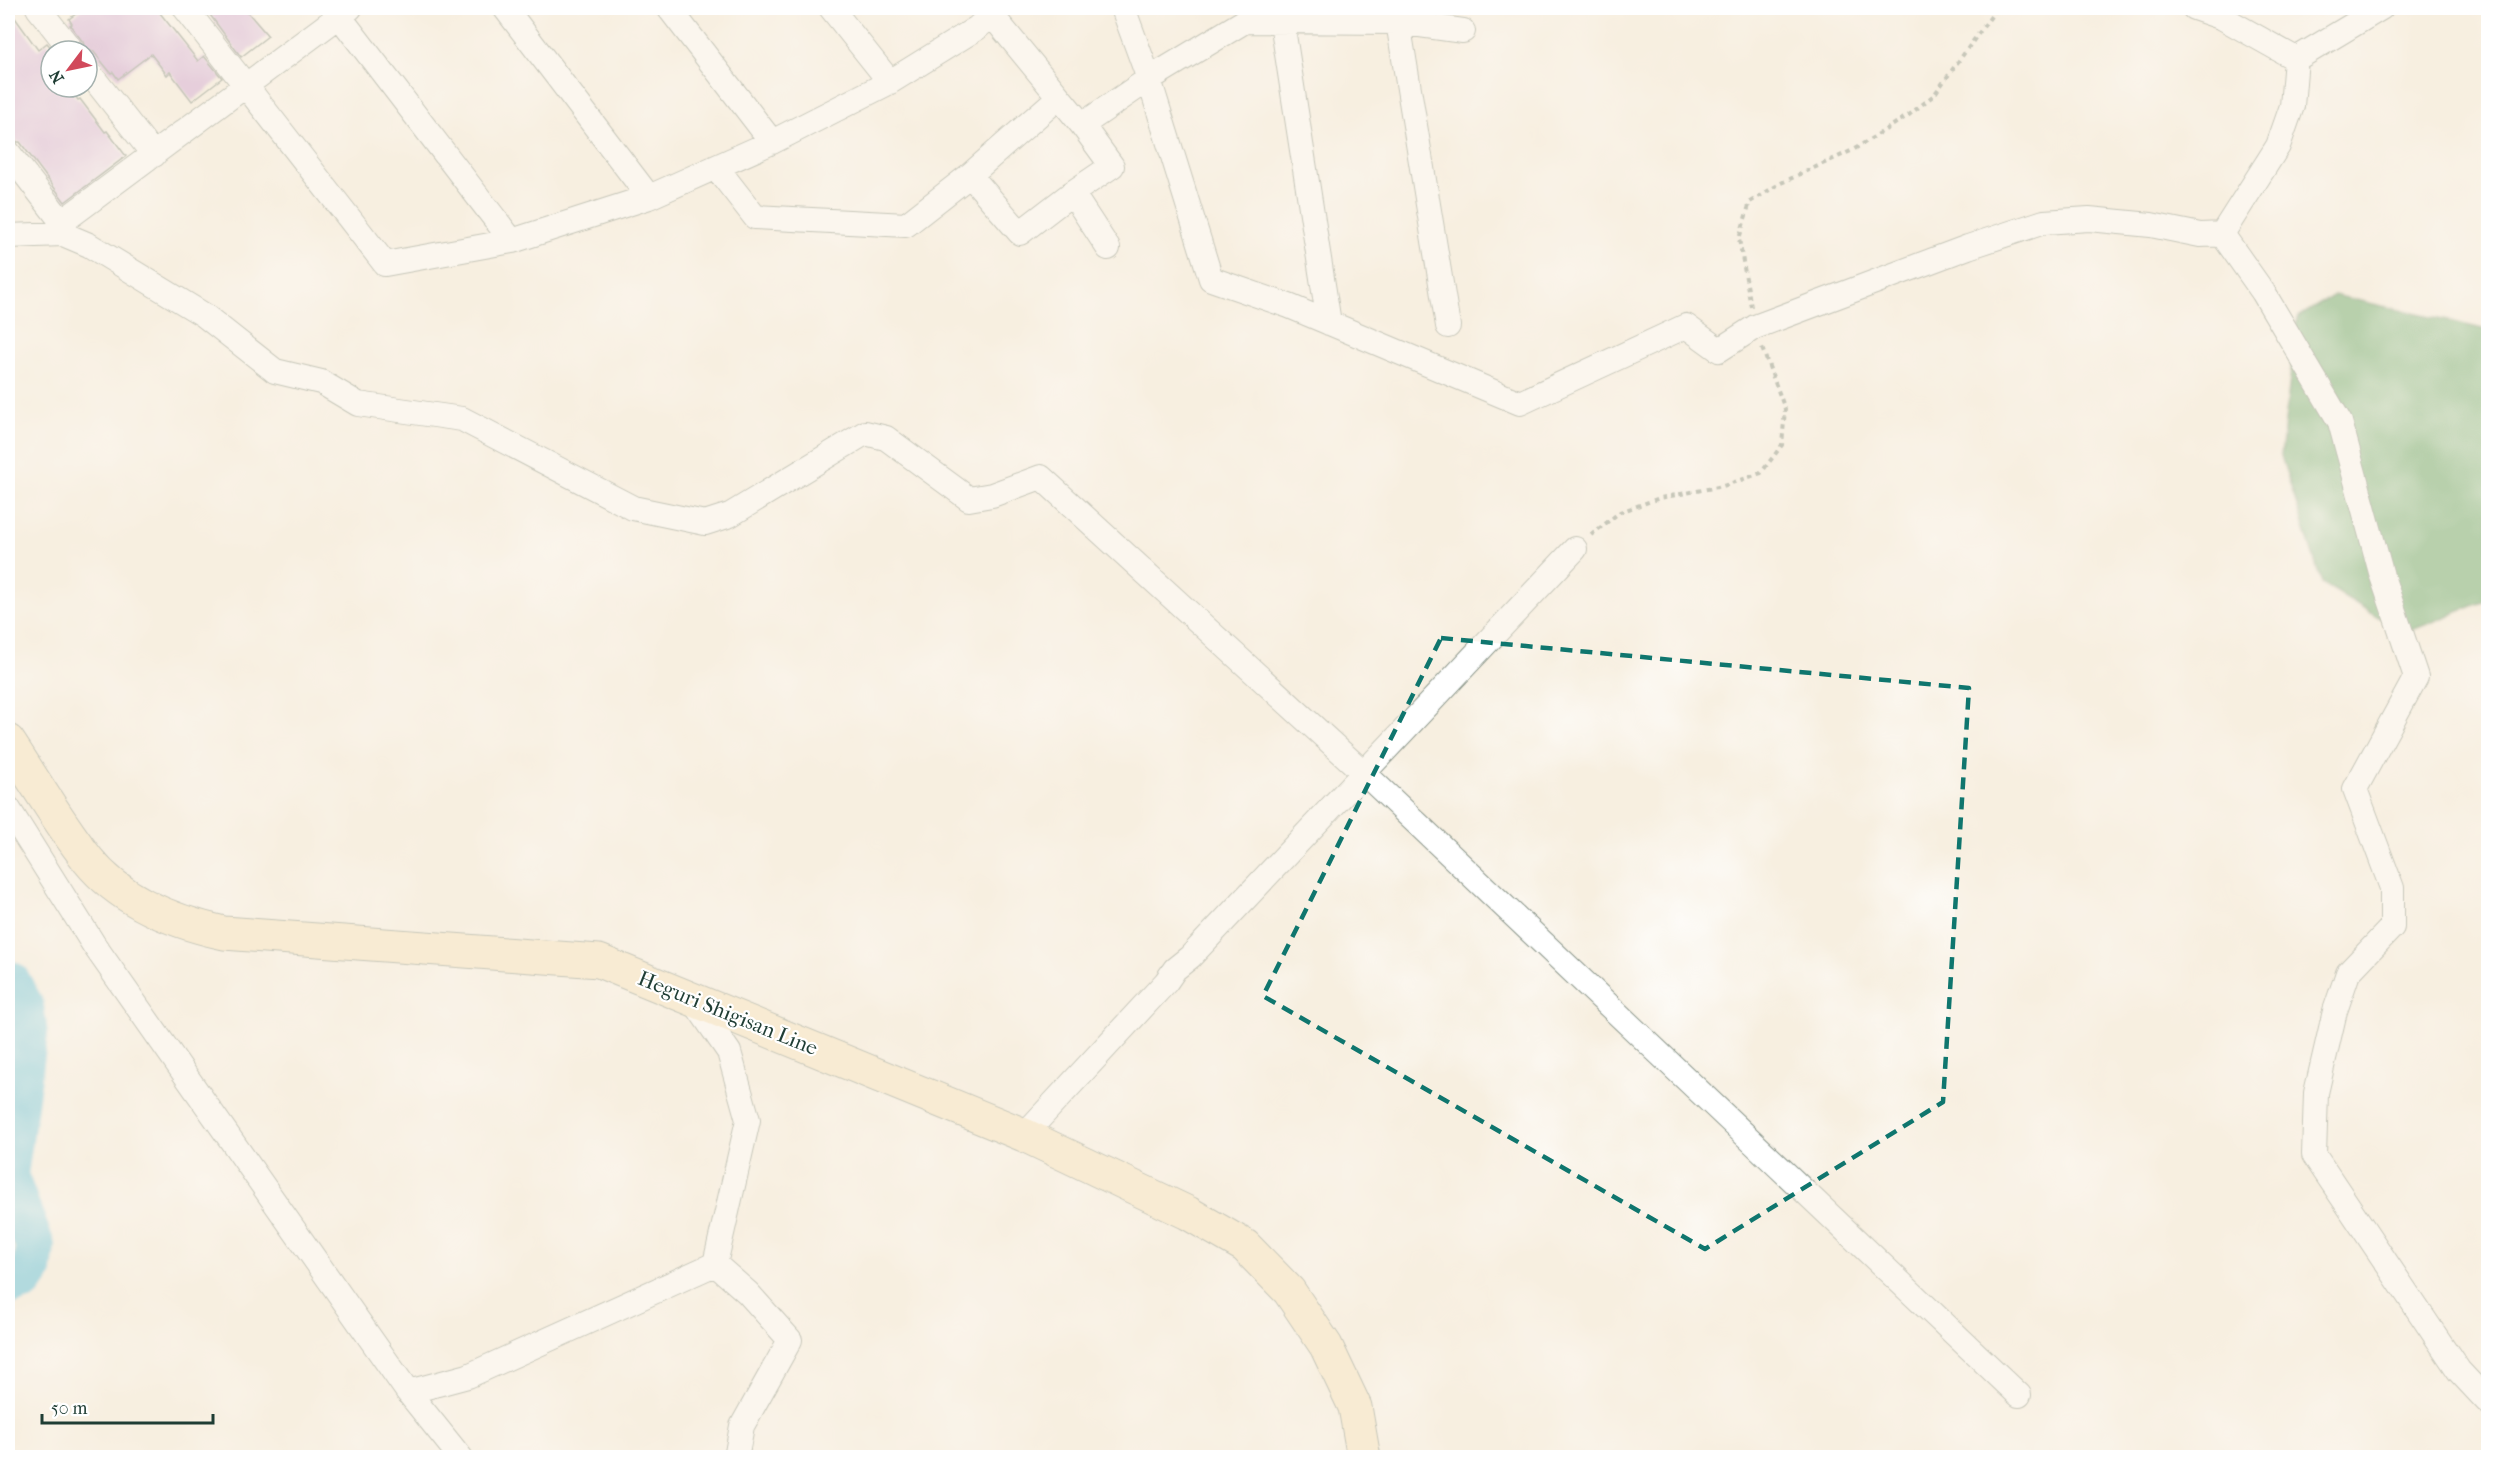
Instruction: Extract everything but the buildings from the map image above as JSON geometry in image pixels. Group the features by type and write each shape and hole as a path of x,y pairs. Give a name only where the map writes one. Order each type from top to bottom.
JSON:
{"main road":[{"name":"Heguri Shigisan Line","path":"8,741 89,861 129,895 175,920 224,933 599,961 1024,1136 1188,1213 1245,1246 1289,1291 1326,1346 1355,1407 1364,1458"}],"street":[{"path":"38,8 63,39"},
{"path":"185,8 385,264 512,241 649,197 772,142 890,82 993,10 1112,166 1020,233 970,175"},
{"path":"505,8 649,197"},
{"path":"669,8 772,142"},
{"path":"831,8 890,82"},
{"path":"1123,8 1149,79 1211,279 1329,323 1520,403 1686,326 1719,350 1755,327 1968,247 2044,222 2090,219 2151,225 2200,235 2222,234"},
{"path":"2194,8 2223,18 2296,59"},
{"path":"2296,59 2380,8"},
{"path":"8,236 63,228 154,155 247,86 340,10 512,241"},
{"path":"1283,15 1329,323"},
{"path":"1082,125 1149,79 1245,21 1283,15 1398,22 1463,31"},
{"path":"1398,22 1448,326"},
{"path":"2222,234 2278,146 2292,106 2296,59"},
{"path":"99,85 154,155"},
{"path":"716,167 755,217 906,225 970,175 1059,97"},
{"path":"8,152 63,228 204,315 275,371 321,382 358,404 462,419 633,508 705,523 730,515 854,438 865,434 886,438 969,499 992,495 1041,477 1364,772 2019,1395"},
{"path":"1072,193 1108,248"},
{"path":"2222,234 2263,292 2340,422 2382,576 2416,677 2355,789 2392,888 2392,927 2348,973 2335,1011 2316,1093 2314,1155 2458,1371 2488,1402"},
{"path":"1024,1136 1166,982 1175,969 1190,957 1575,549"},
{"path":"8,808 94,945 408,1392 461,1458"},
{"path":"691,997 729,1052 748,1120 715,1264"},
{"path":"408,1392 468,1376 715,1264"},
{"path":"715,1264 748,1293 790,1340 742,1426 736,1458"}],"path":[{"path":"1575,549 1620,512 1660,498 1723,486 1761,473 1782,445 1785,409 1755,327 1739,239 1750,202 1780,183 1853,150 1909,115 1934,95 1997,8"}],"highlighted area":[{"path":"1441,638 1969,688 1943,1102 1705,1249 1263,996"}],"green space":[{"path":"2334,295 2488,330 2488,600 2405,633 2322,583 2281,456 2297,318"}],"waterway":[{"path":"8,980 24,1006 28,1034 8,1175 35,1246 32,1270 24,1281 8,1286"}]}
